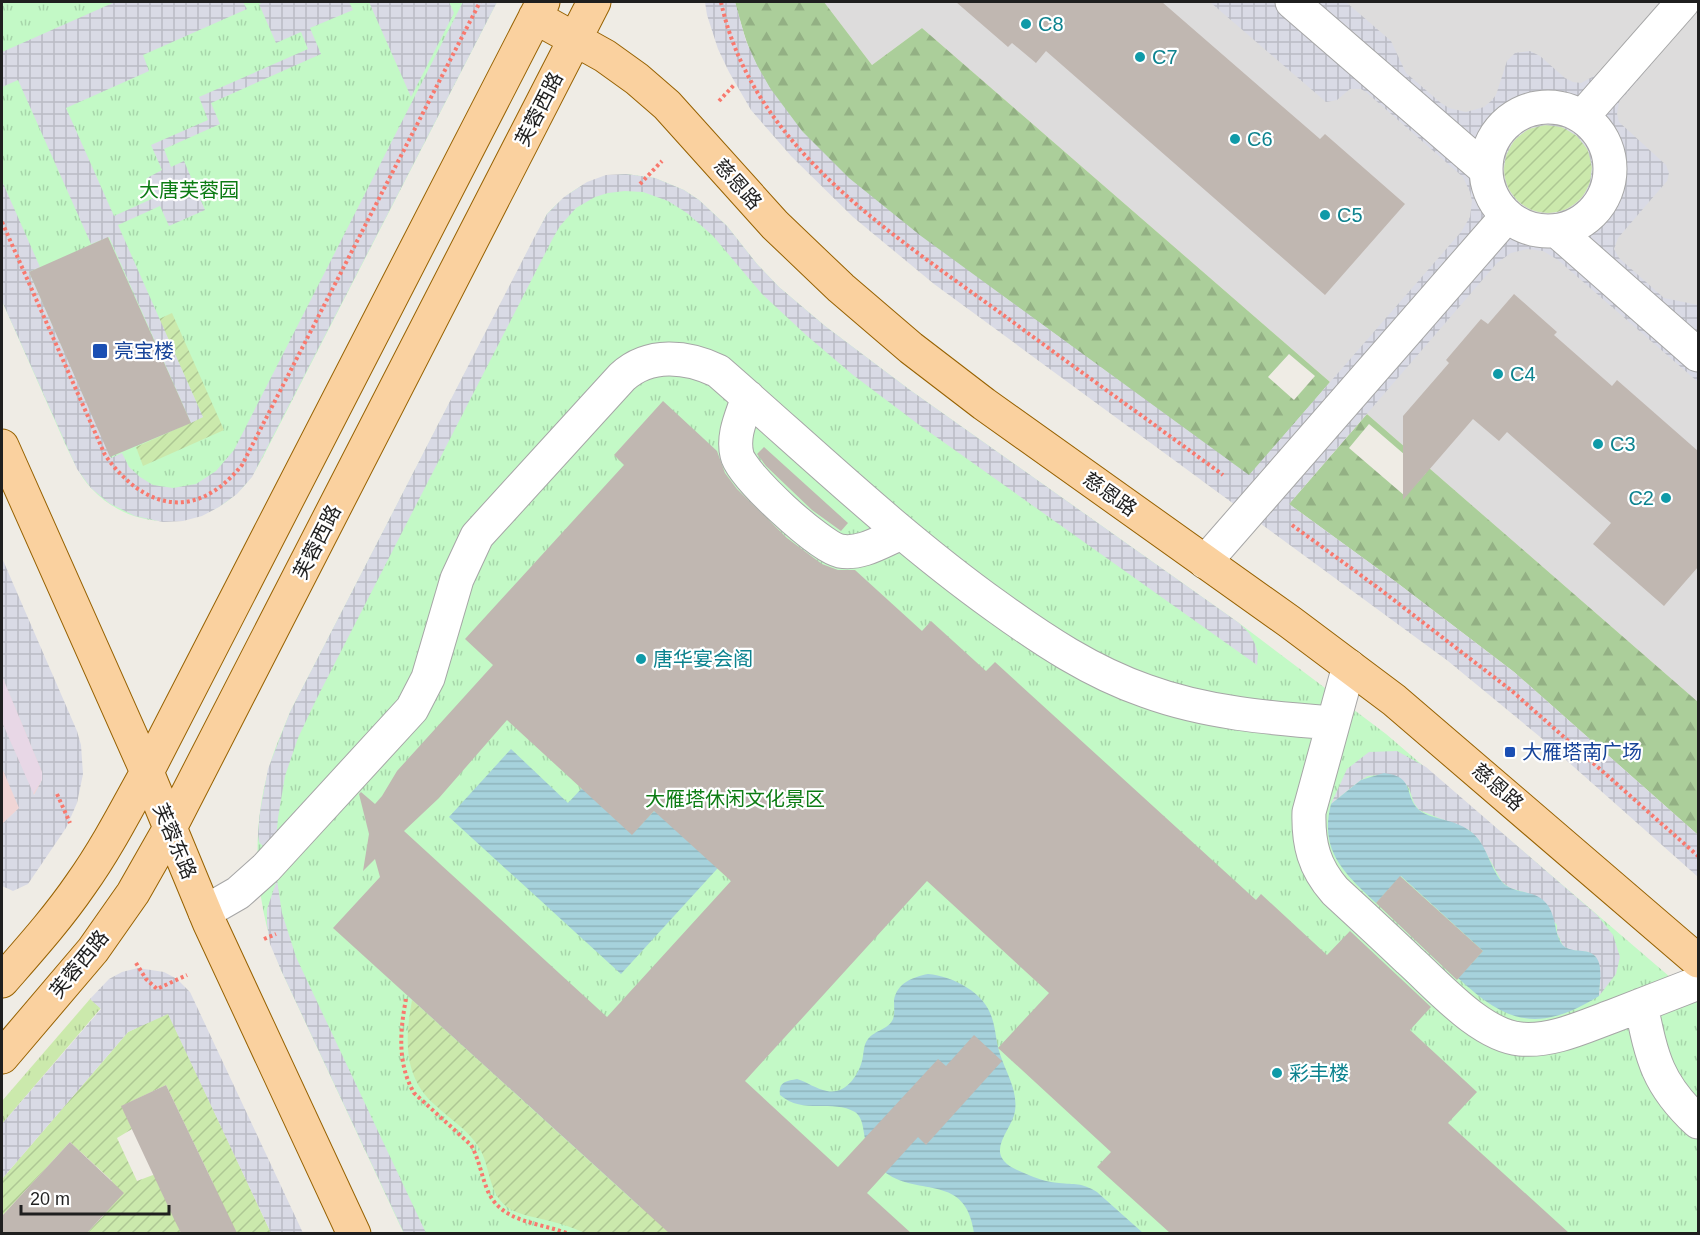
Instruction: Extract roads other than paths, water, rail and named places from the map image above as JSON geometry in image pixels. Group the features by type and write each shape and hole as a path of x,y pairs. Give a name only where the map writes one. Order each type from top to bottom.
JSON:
{"main road":[{"name":"芙蓉西路","path":"2,1057 93,950 133,893 170,828 594,2"},
{"name":"慈恩路","path":"539,9 575,38 605,56 667,105 775,225 841,288 911,348 984,404 1349,666 1442,739 1698,961"},
{"path":"2,981 56,918 81,884 108,842 147,772 539,9"},
{"name":"芙蓉东路","path":"2,446 147,772 205,912 354,1233"}],"street":[{"path":"1292,2 1485,169"},
{"path":"1582,117 1683,2"},
{"path":"1543,108 1567,110 1582,117 1604,142 1610,165 1607,189 1595,210 1575,226 1557,231 1529,229 1507,216 1492,197 1485,169 1488,150 1501,128 1520,114 1543,108"},
{"path":"1205,562 1507,216"},
{"path":"1557,231 1698,354"},
{"path":"205,912 238,893 266,868 412,709 428,678 457,579 477,536 622,377 631,369 652,360 690,360 718,371 901,533 978,594 1034,634 1098,671 1145,691 1205,708 1334,723"},
{"path":"748,397 735,436 737,457 746,473 806,530 823,543 839,551 860,551 901,533"},
{"path":"1349,666 1309,812 1308,831 1311,848 1324,878 1335,891 1459,1006 1488,1027 1503,1034 1527,1039 1555,1036 1698,983"},
{"path":"1641,1005 1652,1058 1661,1079 1674,1097 1698,1122"}],"water":[{"path":"511,749 568,803 582,788 632,834 654,811 738,846 621,974 449,817"},
{"path":"1384,773 1401,778 1408,787 1414,804 1423,813 1464,827 1476,836 1504,884 1541,898 1545,902 1552,913 1561,943 1569,949 1592,954 1598,960 1599,996 1578,1008 1541,1019 1508,1014 1492,1005 1458,978 1483,951 1401,876 1376,903 1354,881 1337,860 1328,835 1331,804 1361,780"},
{"path":"928,974 948,978 967,987 983,1001 992,1018 999,1050 1015,1096 1015,1111 1001,1143 1001,1155 1004,1161 1041,1180 1078,1184 1097,1192 1143,1233 974,1233 969,1214 962,1202 951,1194 899,1180 883,1170 868,1146 862,1122 855,1112 846,1108 798,1104 780,1095 782,1085 797,1079 827,1091 840,1090 850,1083 862,1061 868,1039 891,1023 898,989 911,979"}],"place":[{"name":"C8","path":"1026,24"},
{"name":"C7","path":"1140,57"},
{"name":"C6","path":"1235,139"},
{"name":"C5","path":"1325,215"},
{"name":"亮宝楼","path":"100,351"},
{"name":"C4","path":"1498,374"},
{"name":"C3","path":"1598,444"},
{"name":"C2","path":"1666,498"},
{"name":"唐华宴会阁","path":"641,659"},
{"name":"大雁塔南广场","path":"1510,752"},
{"name":"彩丰楼","path":"1277,1073"}],"park label":[{"name":"大唐芙蓉园","path":"189,190"},
{"name":"大雁塔休闲文化景区","path":"735,799"}]}
